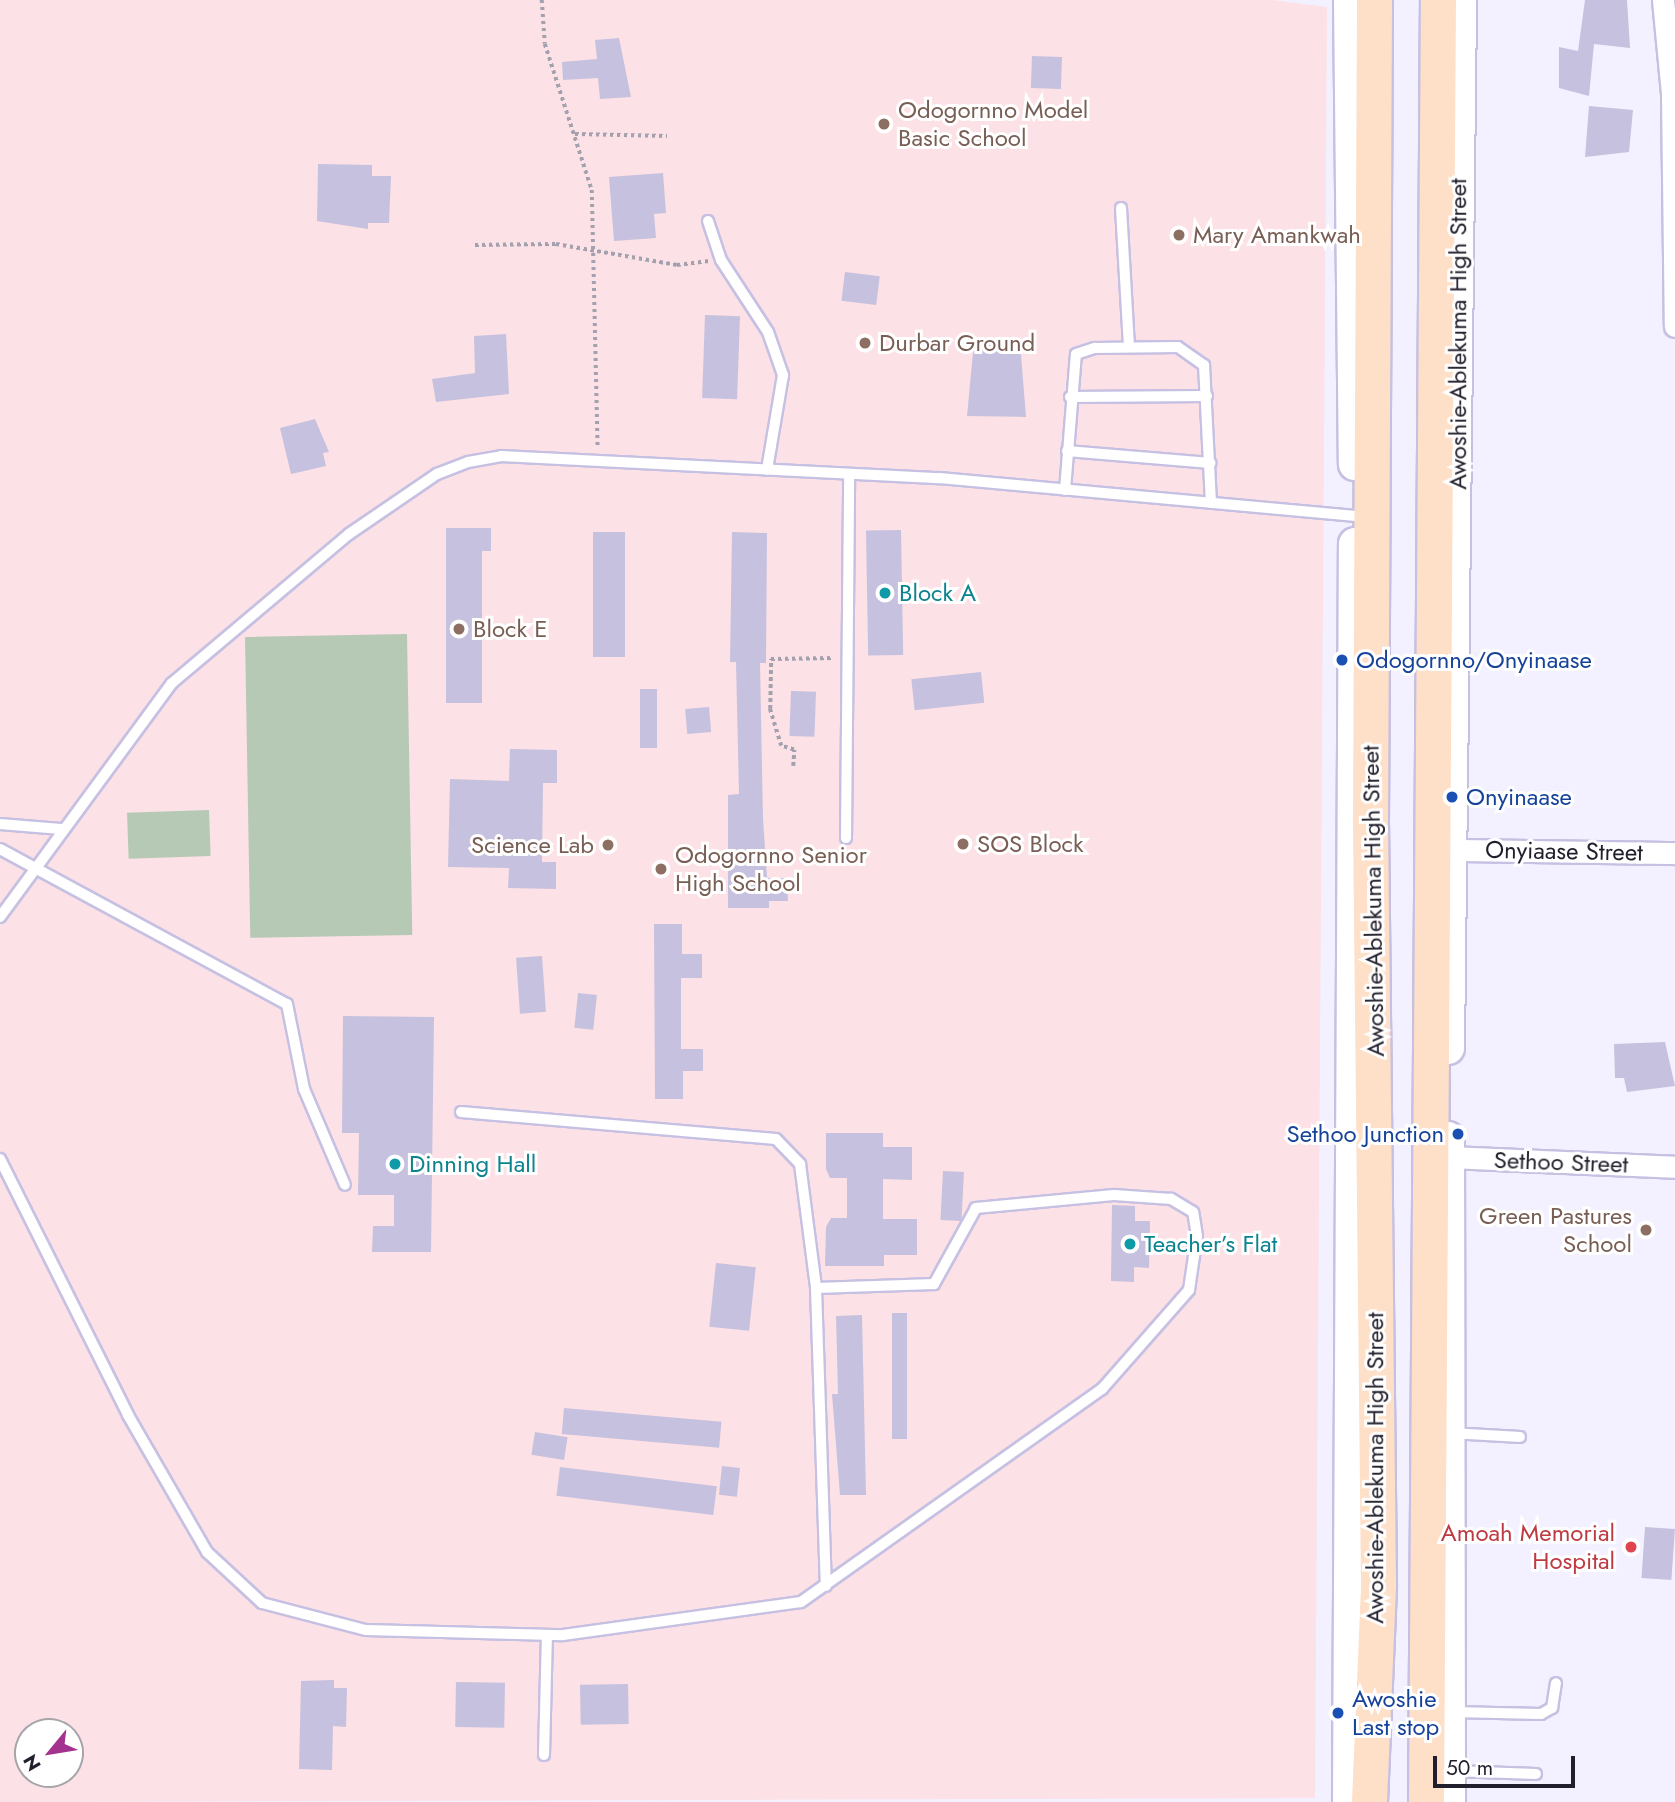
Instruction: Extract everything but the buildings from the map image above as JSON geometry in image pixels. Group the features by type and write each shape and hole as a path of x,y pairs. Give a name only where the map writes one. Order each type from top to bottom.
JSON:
{"main road":[{"name":"Awoshie-Ablekuma High Street","path":"1369,1802 1377,1584 1361,1459 1360,749 1374,0"},
{"name":"Awoshie-Ablekuma High Street","path":"1426,1802 1426,1112 1445,589 1438,0"},
{"path":"1426,1112 1447,1055"},
{"path":"1377,1584 1401,1600 1427,1591"}],"street":[{"name":"Awoshie-Ablekuma High Street","path":"1350,0 1360,749"},
{"name":"Awoshie-Ablekuma High Street","path":"1449,1802 1447,1055 1453,850 1445,589 1460,0"},
{"path":"1663,0 1673,93 1675,326"},
{"name":"Onyiaase Street","path":"1453,850 1675,853"},
{"name":"Sethoo Street","path":"1448,1157 1675,1167"},
{"name":"Awoshie-Ablekuma High Street","path":"1349,1802 1361,1459"}],"lane":[{"path":"1121,208 1129,347"},
{"path":"708,221 721,260 768,332 783,375 767,470"},
{"path":"1065,490 1070,397 1076,354 1129,347 1191,351 1204,365 1208,396 1211,503"},
{"path":"1070,397 1208,396"},
{"path":"1067,451 1210,463"},
{"path":"1,915 61,829 172,683 288,582 437,474 500,456 849,474 1356,516"},
{"path":"846,838 849,474"},
{"path":"0,824 61,829"},
{"path":"0,849 287,1004 304,1089 345,1185"},
{"path":"461,1112 776,1139 800,1164 816,1288 826,1586"},
{"path":"0,1159 128,1415 207,1552 262,1603 366,1630 547,1635 776,1610 826,1586 1102,1389 1189,1290 1197,1236 1193,1212 1171,1199 1114,1195 976,1208 934,1284 816,1288"},
{"path":"1448,1433 1520,1437"},
{"path":"544,1755 547,1635"},
{"path":"1449,1712 1541,1714 1552,1708 1556,1684"},
{"path":"1449,1771 1536,1774"}],"path":[{"path":"542,0 545,44 592,190 598,461"},
{"path":"574,134 667,136"},
{"path":"474,245 595,248 677,265 721,260"},
{"path":"793,766 794,750 781,746 770,709 771,659 836,657"}],"shaded area":[{"name":"Odogornno Senior High School","path":"0,0 1272,0 1327,7 1315,1798 0,1802"}],"green space":[{"path":"407,634 412,935 250,938 245,637"},
{"path":"209,810 211,856 129,859 127,813"}],"place":[{"name":"Odogornno Model Basic School","path":"884,124"},
{"name":"Mary Amankwah","path":"1179,235"},
{"name":"Durbar Ground","path":"865,343"},
{"name":"Block A","path":"885,593"},
{"name":"Block E","path":"459,629"},
{"name":"Odogornno/Onyinaase","path":"1342,660"},
{"name":"Onyinaase","path":"1452,797"},
{"name":"SOS Block","path":"963,844"},
{"name":"Science Lab","path":"608,845"},
{"name":"Odogornno Senior High School","path":"661,869"},
{"name":"Sethoo Junction","path":"1458,1134"},
{"name":"Dinning Hall","path":"395,1164"},
{"name":"Green Pastures School","path":"1646,1230"},
{"name":"Teacher’s Flat","path":"1130,1244"},
{"name":"Amoah Memorial Hospital","path":"1631,1547"},
{"name":"Awoshie Last stop","path":"1338,1713"}]}
